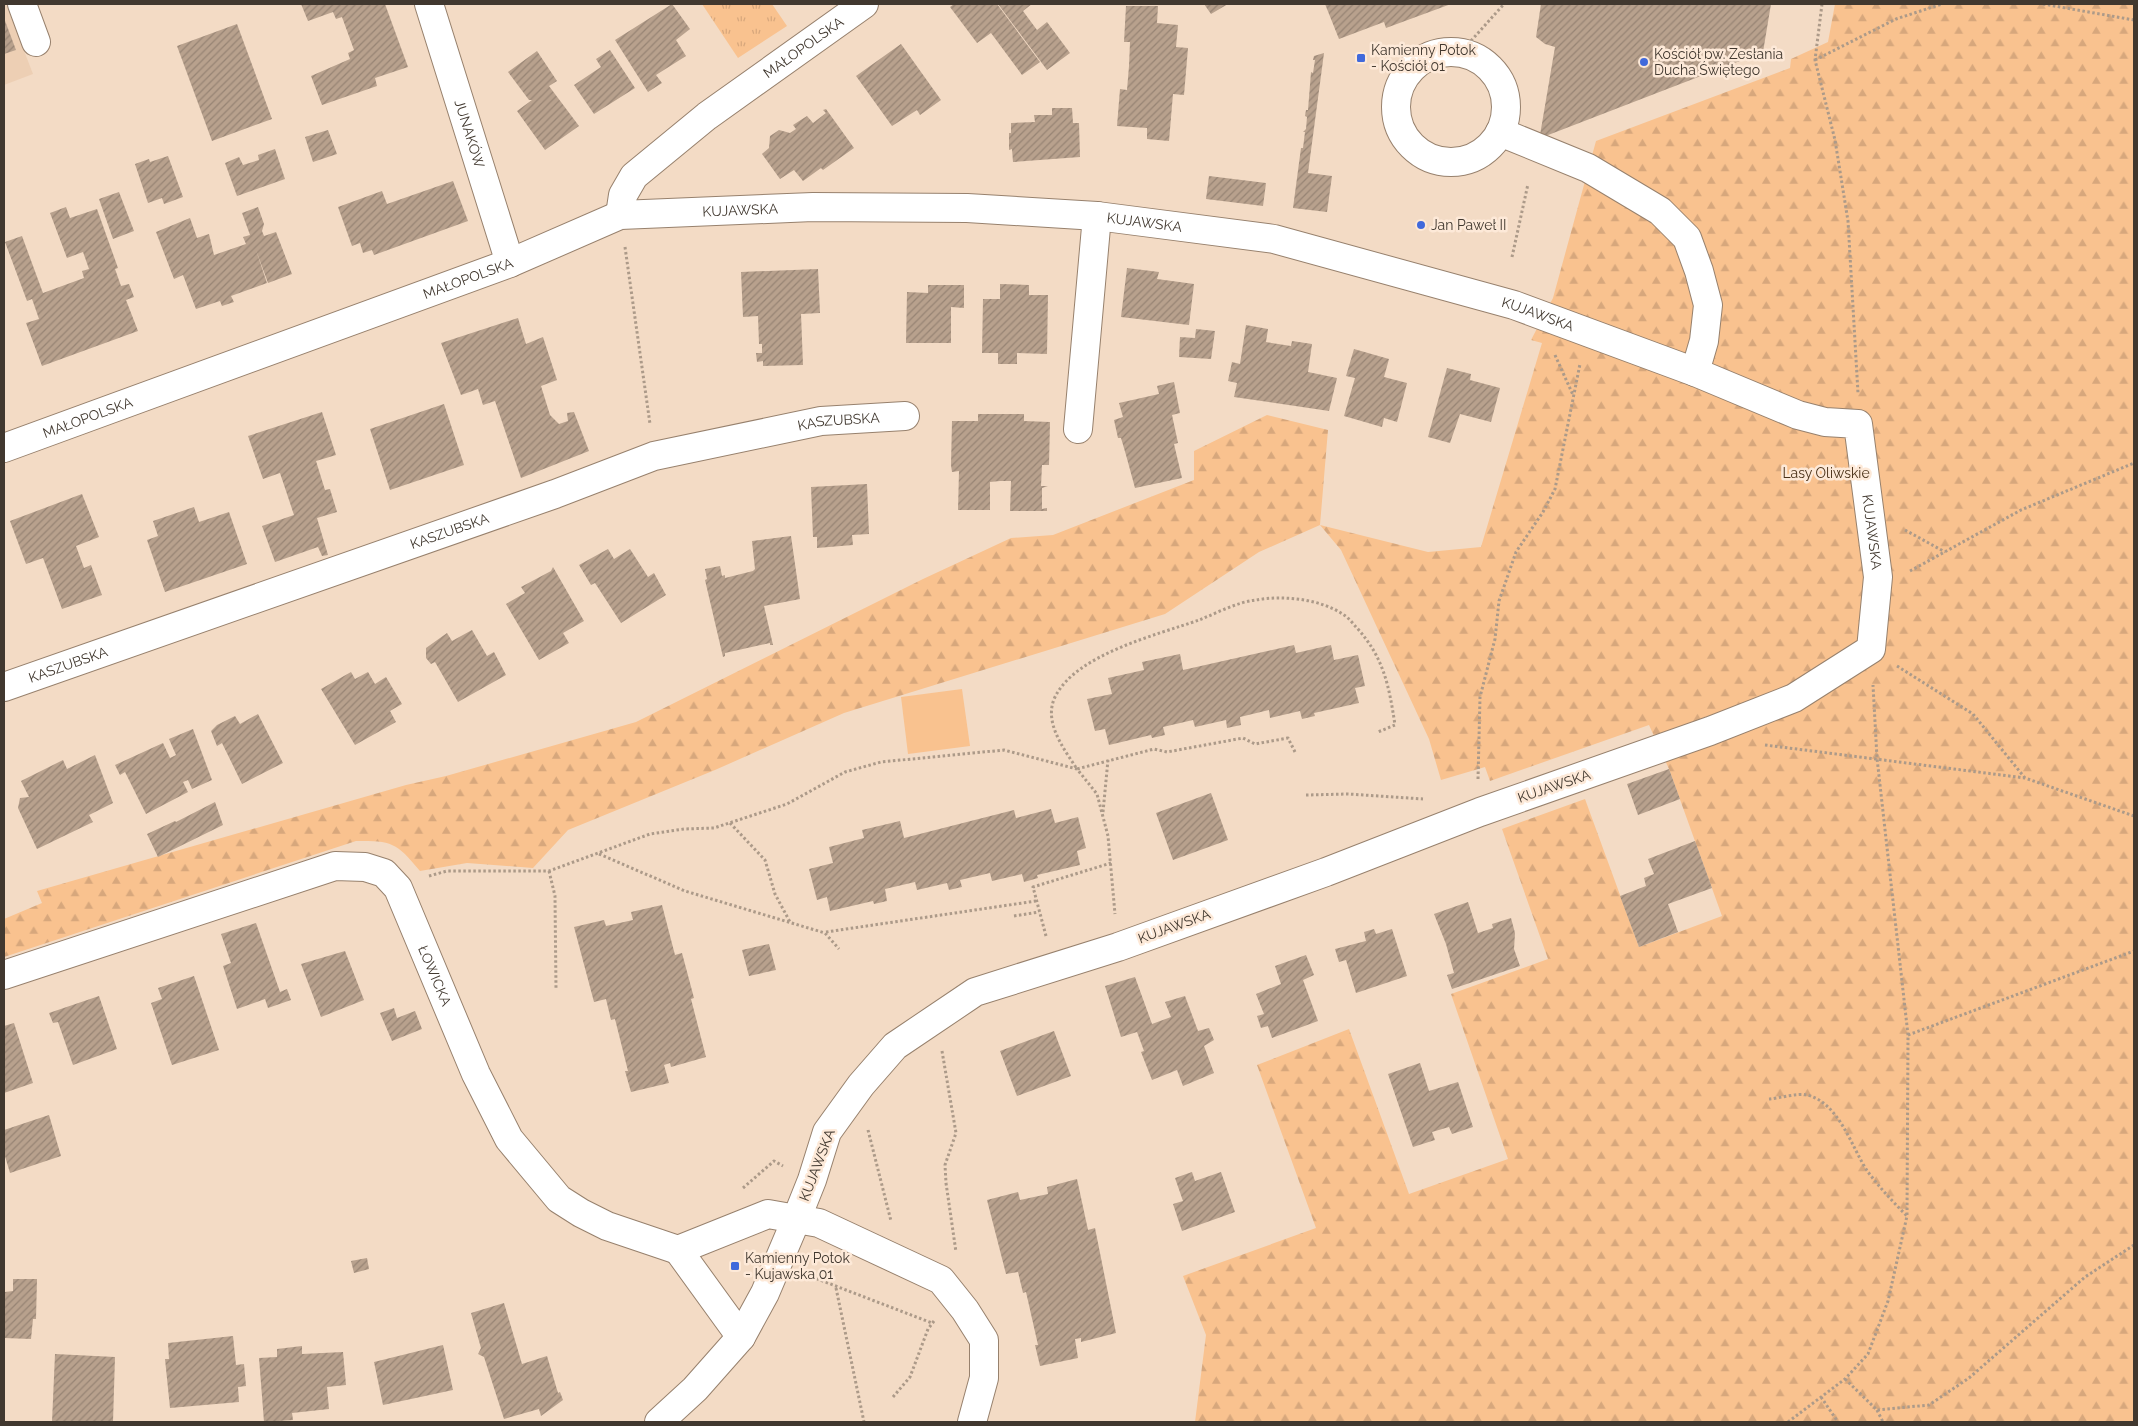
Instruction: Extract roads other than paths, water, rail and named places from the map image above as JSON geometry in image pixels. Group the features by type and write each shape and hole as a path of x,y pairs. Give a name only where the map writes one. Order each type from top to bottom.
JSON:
{"street":[{"path":"22,4 36,42"},
{"name":"JUNAKÓW","path":"429,4 510,263"},
{"name":"MAŁOPOLSKA","path":"4,448 510,263 620,215 623,195 634,176 707,116 864,4"},
{"path":"1443,52 1461,52 1478,58 1491,68 1500,82 1506,99 1505,116 1500,132 1488,147 1473,157 1455,162 1436,160 1419,152 1406,138 1397,122 1396,103 1400,85 1410,70 1425,58 1443,52"},
{"path":"1500,132 1588,168 1660,211 1687,238 1699,271 1708,305 1704,341 1695,372"},
{"name":"KUJAWSKA","path":"620,215 822,207 967,208 1097,216 1274,240 1514,305 1695,372 1798,415 1825,422 1858,424 1878,577 1871,650 1794,698 1695,736 1480,812 1326,872 1118,947 975,992 895,1046 861,1085 827,1132 812,1180 796,1220 765,1293 741,1337 695,1389 659,1422"},
{"path":"1078,428 1097,216"},
{"name":"KASZUBSKA","path":"4,687 555,494 654,456 822,421 905,416"},
{"name":"ŁOWICKA","path":"4,975 335,866 365,867 384,873 398,888 476,1074 509,1139 559,1199 607,1226 678,1250"},
{"path":"741,1337 678,1250 768,1214 796,1220"},
{"name":"KUJAWSKA","path":"796,1220 819,1223 941,1280 984,1340 984,1378 972,1422"}],"place":[{"name":"Kamienny Potok - Kościół 01","path":"1361,58"},
{"name":"Kościół pw. Zesłania Ducha Świętego","path":"1644,62"},
{"name":"Jan Paweł II","path":"1421,225"},
{"name":"Kamienny Potok - Kujawska 01","path":"735,1266"}],"park label":[{"name":"Lasy Oliwskie","path":"1826,473"}]}
